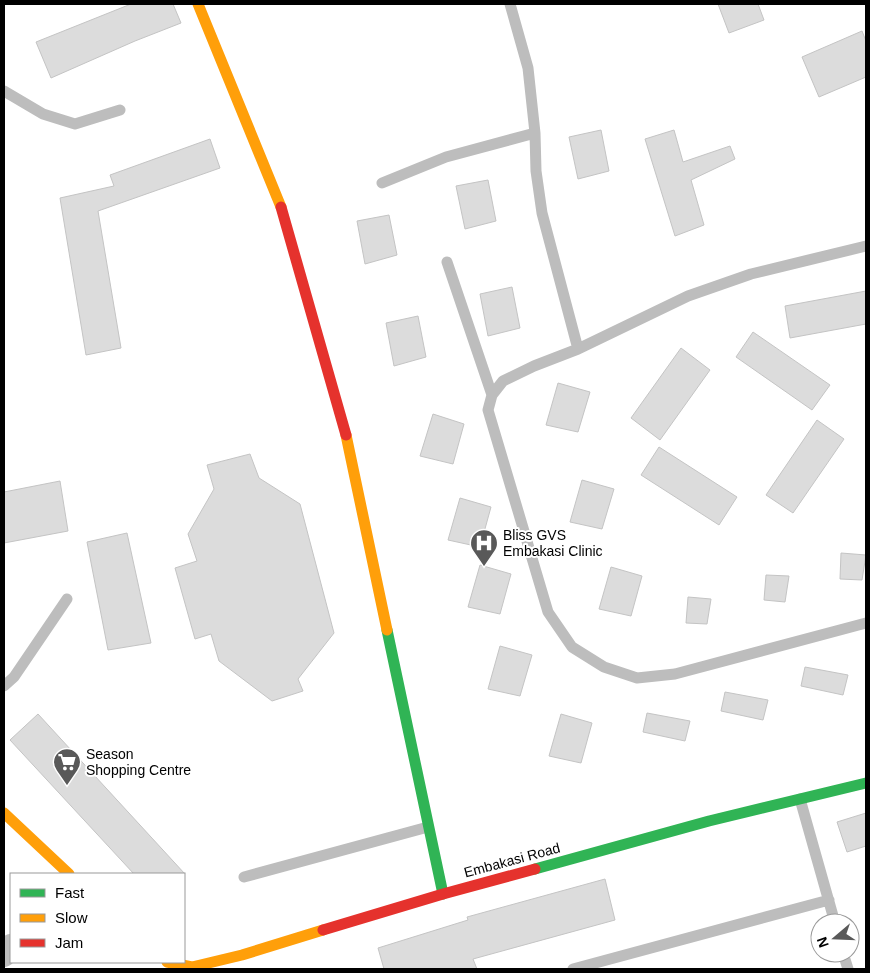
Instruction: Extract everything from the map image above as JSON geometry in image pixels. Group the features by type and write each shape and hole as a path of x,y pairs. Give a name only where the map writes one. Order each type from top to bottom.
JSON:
{"street":[{"path":"198,4 278,196 342,418 442,894"},
{"name":"Embakasi Road","path":"172,963 192,967 242,955 442,894 700,824 866,783"},
{"path":"4,813 68,873"}],"lane":[{"path":"510,4 528,68 533,98 536,171 542,212 578,349"},
{"path":"4,91 44,114 75,124 120,110"},
{"path":"382,183 446,157 535,133"},
{"path":"866,246 751,274 688,296 578,349 534,366 503,381 492,395 488,410 548,612 572,647 604,667 637,678 675,674 866,622"},
{"path":"447,262 492,395"},
{"path":"4,686 14,677 67,599"},
{"path":"800,799 832,913"},
{"path":"244,877 429,827"},
{"path":"573,969 829,900"}],"building":[{"path":"131,4 173,4 181,23 51,78 36,42"},
{"path":"718,4 758,4 764,20 729,33"},
{"path":"862,31 866,41 866,77 819,97 802,57"},
{"path":"601,130 609,171 578,179 569,137"},
{"path":"674,130 683,162 730,146 735,159 691,180 704,225 675,236 645,139"},
{"path":"210,139 220,168 98,211 121,348 86,355 60,198 114,186 110,175"},
{"path":"488,180 496,221 465,229 456,186"},
{"path":"389,215 397,255 365,264 357,221"},
{"path":"512,287 520,328 488,336 480,294"},
{"path":"866,291 866,324 790,338 785,306"},
{"path":"418,316 426,357 394,366 386,323"},
{"path":"753,332 830,385 812,410 736,357"},
{"path":"681,348 710,370 660,440 631,418"},
{"path":"558,383 590,392 578,432 546,425"},
{"path":"433,414 464,424 453,464 420,456"},
{"path":"817,420 844,439 793,513 766,495"},
{"path":"659,447 737,497 719,525 641,475"},
{"path":"250,454 259,478 300,504 334,633 298,679 303,691 272,701 219,661 211,634 195,639 175,568 197,561 188,534 214,489 207,465"},
{"path":"582,480 614,489 602,529 570,522"},
{"path":"60,481 68,531 4,543 4,492"},
{"path":"460,498 491,507 480,547 448,540"},
{"path":"127,533 151,643 108,650 87,542"},
{"path":"841,553 866,555 862,580 840,579"},
{"path":"480,565 511,574 500,614 468,607"},
{"path":"611,567 642,576 631,616 599,609"},
{"path":"766,575 789,576 785,602 764,600"},
{"path":"688,597 711,599 707,624 686,623"},
{"path":"500,646 532,655 520,696 488,689"},
{"path":"805,667 848,675 843,695 801,686"},
{"path":"725,692 768,700 763,720 721,711"},
{"path":"647,713 690,721 685,741 643,732"},
{"path":"38,714 184,873 133,873 10,740"},
{"path":"561,714 592,723 581,763 549,756"},
{"path":"866,813 866,846 847,852 837,822"},
{"path":"605,879 615,920 473,959 477,969 384,969 378,948 468,920 467,917"}],"traffic: fast":[{"path":"387,630 443,894"},
{"path":"535,869 709,821 866,783"}],"traffic: slow":[{"path":"198,4 281,207"},
{"path":"346,435 387,630"},
{"path":"4,813 68,873"},
{"path":"172,963 192,967 242,955 323,930"}],"traffic: jam":[{"path":"281,207 346,435"},
{"path":"323,930 535,869"}],"place":[{"name":"Bliss GVS Embakasi Clinic","path":"484,567"},
{"name":"Season Shopping Centre","path":"67,786"}]}
